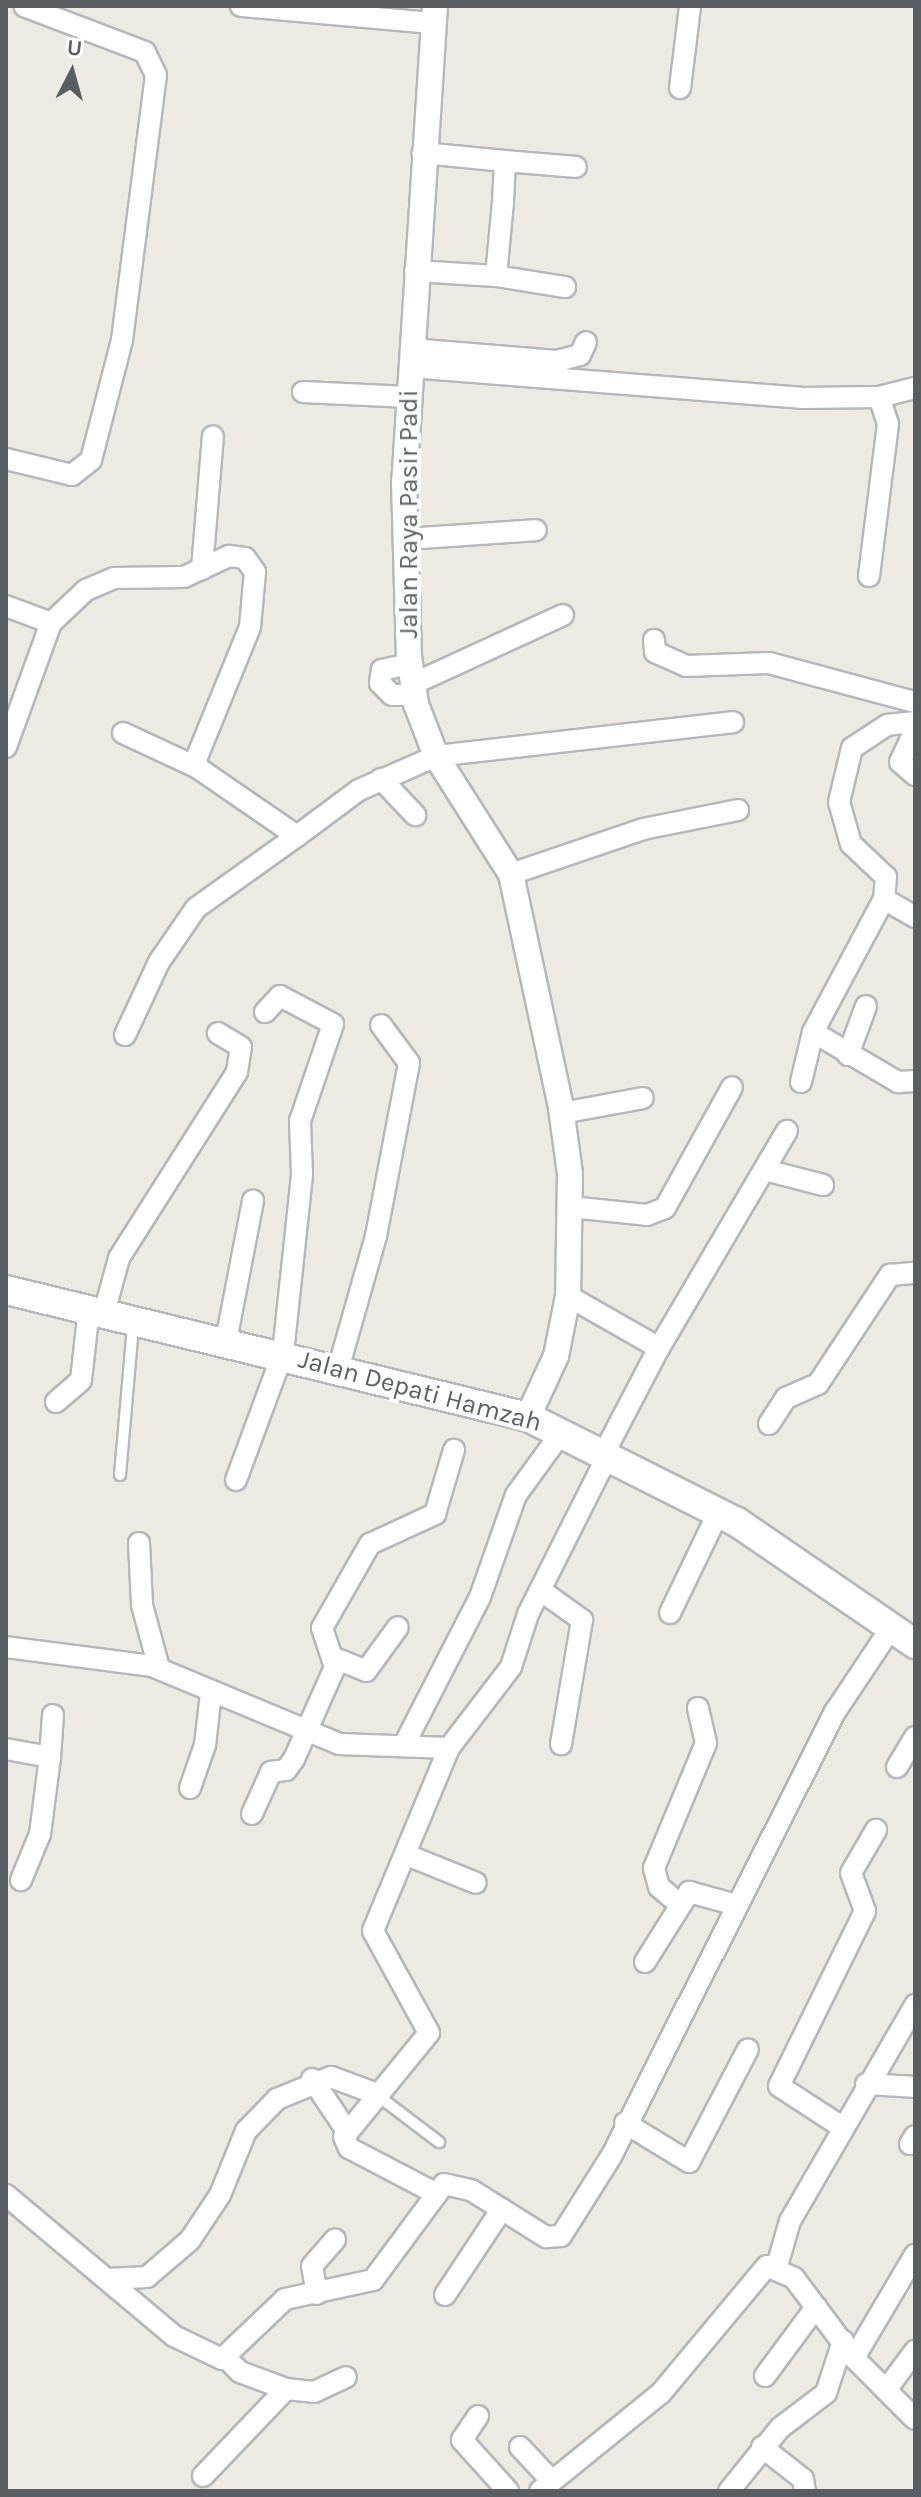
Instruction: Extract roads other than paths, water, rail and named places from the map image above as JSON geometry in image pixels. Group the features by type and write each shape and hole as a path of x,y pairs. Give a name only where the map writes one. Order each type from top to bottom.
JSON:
{"main road":[{"name":"Jalan Depati Hamzah","path":"6,1290 339,1366 528,1417 719,1511 903,1634"}],"street":[{"path":"241,6 434,15"},
{"path":"680,88 690,6"},
{"path":"6,459 72,475 91,460 122,340 156,75 145,52 36,9"},
{"name":"Jalan Raya Pasir Padi","path":"434,15 410,358 405,539 412,681 436,756 511,874 562,1113 570,1207 568,1296 556,1356 528,1417"},
{"path":"422,153 576,167"},
{"path":"496,276 505,161"},
{"path":"415,271 496,276 565,287"},
{"path":"410,358 557,361 580,355 586,342"},
{"path":"410,358 581,385 879,397 915,388"},
{"path":"303,392 409,397"},
{"path":"869,576 888,424 879,397"},
{"path":"202,569 213,436"},
{"path":"405,539 536,530"},
{"path":"6,747 51,623 86,590 114,578 184,577 229,556 245,558 255,572 250,627 196,748 198,768"},
{"path":"6,606 51,623"},
{"path":"412,681 563,615"},
{"path":"654,640 655,652 686,666 769,663 915,702"},
{"path":"125,1035 159,962 196,908 381,779 436,756 733,722"},
{"path":"801,1082 813,1032 884,899 886,877 863,861 843,821 841,776 852,748 868,733 915,722"},
{"path":"915,730 900,762 915,775"},
{"path":"123,733 198,768 297,836"},
{"path":"381,779 415,815"},
{"path":"511,874 643,829 738,810"},
{"path":"884,899 915,917"},
{"path":"236,1480 283,1353 301,1188 300,1121 333,1024 280,996 265,1012"},
{"path":"848,1055 866,1006"},
{"path":"339,1366 396,1151 409,1063 381,1025"},
{"path":"813,1032 898,1082 915,1081"},
{"path":"56,1402 81,1380 97,1311 119,1258 218,1110 243,1059 241,1047 218,1033"},
{"path":"570,1207 647,1215 665,1208 732,1087"},
{"path":"562,1113 643,1098"},
{"path":"347,2131 377,2094 412,2063 429,2033 373,1931 449,1748 511,1667 540,1590 659,1348 720,1234 765,1170 787,1131"},
{"path":"765,1170 823,1185"},
{"path":"226,1341 253,1201"},
{"path":"769,1424 786,1398 818,1384 890,1275 915,1273"},
{"path":"568,1296 659,1348"},
{"path":"405,1743 480,1597 516,1495 562,1432"},
{"path":"398,1627 366,1671 337,1659 322,1628 370,1544 435,1514 454,1450"},
{"path":"670,1613 719,1511"},
{"path":"139,1543 142,1605 159,1668"},
{"path":"540,1590 582,1620 561,1744"},
{"path":"226,2358 285,2299 373,2280 444,2184 461,2185 546,2237 561,2236 625,2123 835,1712 903,1634"},
{"path":"6,1647 159,1668 211,1693 339,1744 405,1743 449,1748"},
{"path":"252,1814 271,1772 289,1768 337,1659"},
{"path":"190,1788 205,1745 211,1693"},
{"path":"677,1902 659,1887 654,1868 706,1743 698,1708"},
{"path":"21,1880 40,1834 53,1715"},
{"path":"897,1767 915,1737"},
{"path":"6,1749 50,1757"},
{"path":"842,2127 779,2086 865,1911 851,1873 876,1830"},
{"path":"407,1855 476,1883"},
{"path":"645,1962 677,1902 689,1892 737,1905"},
{"path":"777,2266 790,2221 866,2084 915,2005"},
{"path":"625,2123 689,2162 748,2049"},
{"path":"108,2279 147,2277 190,2240 220,2195 246,2131 277,2099 312,2079 352,2081 377,2094"},
{"path":"312,2079 347,2131 347,2146 437,2194"},
{"path":"866,2084 915,2087"},
{"path":"6,2195 174,2336 226,2358 240,2372 286,2389 314,2392 346,2377"},
{"path":"445,2295 502,2209"},
{"path":"317,2294 312,2266 335,2240"},
{"path":"729,2491 762,2447 826,2393 848,2350 915,2255"},
{"path":"777,2266 816,2307 848,2350 915,2419"},
{"path":"520,2447 546,2486 661,2393 759,2273 777,2266"},
{"path":"765,2376 816,2307"},
{"path":"886,2390 915,2351"},
{"path":"203,2476 286,2389"},
{"path":"478,2416 462,2440 508,2491"},
{"path":"762,2447 803,2479 805,2491"}],"lane":[{"path":"120,1475 133,1319"},
{"path":"377,2094 439,2142"}]}
